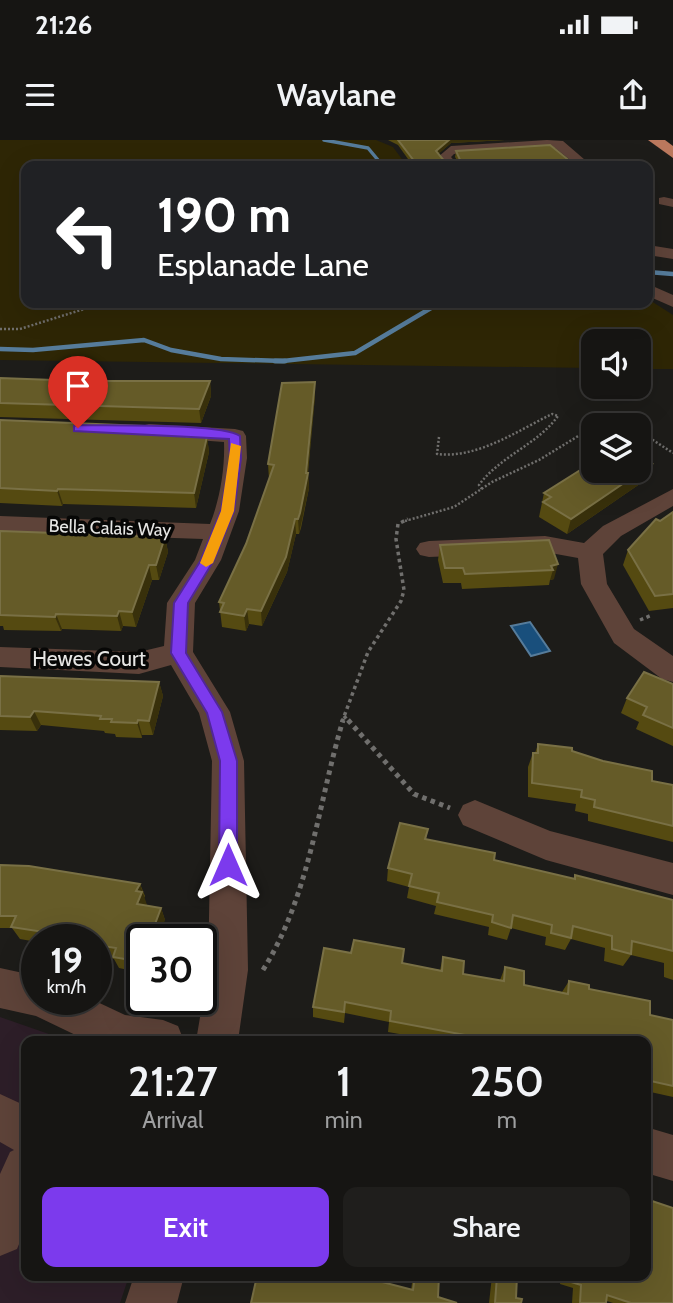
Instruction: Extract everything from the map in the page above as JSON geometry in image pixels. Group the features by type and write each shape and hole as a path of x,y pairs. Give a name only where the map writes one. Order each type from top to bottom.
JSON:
{"highway":[{"path":"655,140 673,153"}],"street":[{"path":"448,161 444,157 451,150 556,142 580,161"},
{"path":"653,251 673,254"},
{"path":"653,292 673,302"},
{"path":"124,430 234,436 236,458 228,511 208,560 181,603 178,653 214,712 228,761 228,970 218,1036"},
{"path":"590,552 612,531 673,496"},
{"name":"Bella Calais Way","path":"0,524 219,532"},
{"path":"429,549 545,544 590,552"},
{"path":"590,552 594,584 624,636 673,671"},
{"name":"Hewes Court","path":"0,657 139,663 178,653"},
{"path":"475,815 546,845 673,879"},
{"path":"0,988 21,993"},
{"path":"79,1015 123,1036"},
{"path":"0,1116 21,1129"},
{"path":"651,1151 673,1158"},
{"path":"0,1232 21,1180"},
{"path":"151,1303 158,1281"}],"path":[{"path":"0,329 20,329 87,308"},
{"path":"439,437 438,454 447,457 467,454 552,414 558,416 548,429 506,461 486,472 479,485 482,489"},
{"path":"263,970 280,943 300,893 328,771 344,716 368,652 401,601 404,590 396,539 398,524 414,516 454,507 581,434"},
{"path":"651,439 673,453"},
{"path":"344,716 414,794 439,805 475,815"}],"shaded area":[{"path":"0,140 376,140 393,147 403,161 21,161 21,308 653,308 653,302 673,315 673,369 651,369 651,329 581,329 581,368 0,360"},
{"path":"0,1017 55,1036 21,1036 21,1281 127,1281 120,1303 0,1303"}],"water":[{"path":"530,622 550,651 531,656 511,626"}],"building":[{"path":"398,140 449,140 436,151 444,161 414,161"},
{"path":"550,145 570,161 461,161 456,151"},
{"path":"0,378 210,381 199,409 0,403"},
{"path":"315,382 308,473 300,513 298,519 295,519 286,557 261,611 247,609 244,616 220,612 224,603 219,602 246,544 274,465 268,464 282,383"},
{"path":"0,420 191,428 187,437 207,437 194,493 0,488"},
{"path":"581,470 581,483 624,483 571,519 543,502 551,497 544,493"},
{"path":"673,512 673,594 655,596 628,550 656,519 660,521"},
{"path":"0,531 165,537 156,565 149,565 132,612 119,611 117,616 0,615"},
{"path":"549,540 558,564 551,566 553,570 465,574 463,568 445,568 440,545"},
{"path":"644,672 673,684 673,728 643,715 647,707 627,698"},
{"path":"0,676 159,682 149,721 138,720 137,723 111,722 112,719 100,719 101,716 34,711 30,717 0,716"},
{"path":"538,744 572,748 572,751 603,761 652,771 652,781 673,785 673,826 594,807 595,800 581,797 582,790 532,783 533,753 538,753"},
{"path":"400,823 428,829 425,839 495,853 494,860 575,879 575,875 673,900 673,951 632,941 631,954 612,949 612,936 573,926 571,938 551,933 552,925 513,915 511,928 492,922 493,915 437,902 439,893 409,886 412,874 388,868"},
{"path":"0,865 29,866 140,884 136,891 142,892 137,904 161,908 155,924 126,924 126,959 113,957 116,948 112,947 112,924 21,924 21,929 11,927 16,916 0,916"},
{"path":"354,940 404,949 402,963 442,971 443,957 464,961 463,974 504,981 505,967 524,971 524,985 568,994 569,981 589,985 589,989 650,1001 650,1015 673,1020 673,1086 651,1081 651,1036 470,1036 390,1021 391,1011 345,1002 344,1012 313,1007 324,948 351,953"},
{"path":"651,1201 673,1208 673,1303 631,1303 607,1295 606,1303 580,1303 581,1285 568,1281 651,1281"},
{"path":"256,1281 378,1281 413,1290 414,1281 439,1281 438,1297 457,1303 251,1303"},
{"path":"497,1281 517,1281 516,1298 522,1299 521,1303 495,1303"}],"waterway":[{"path":"324,140 368,148 379,161"},
{"path":"653,272 673,274"},
{"path":"283,361 355,353 431,308"},
{"path":"0,349 33,350 144,340 171,350 221,359 283,361"},
{"path":"275,361 283,361"}],"slow traffic":[{"path":"206,563 228,511 236,458 235,446"}],"route":[{"path":"78,428 234,436 236,458 228,511 208,560 181,603 178,653 214,712 228,761 228,865"}]}
